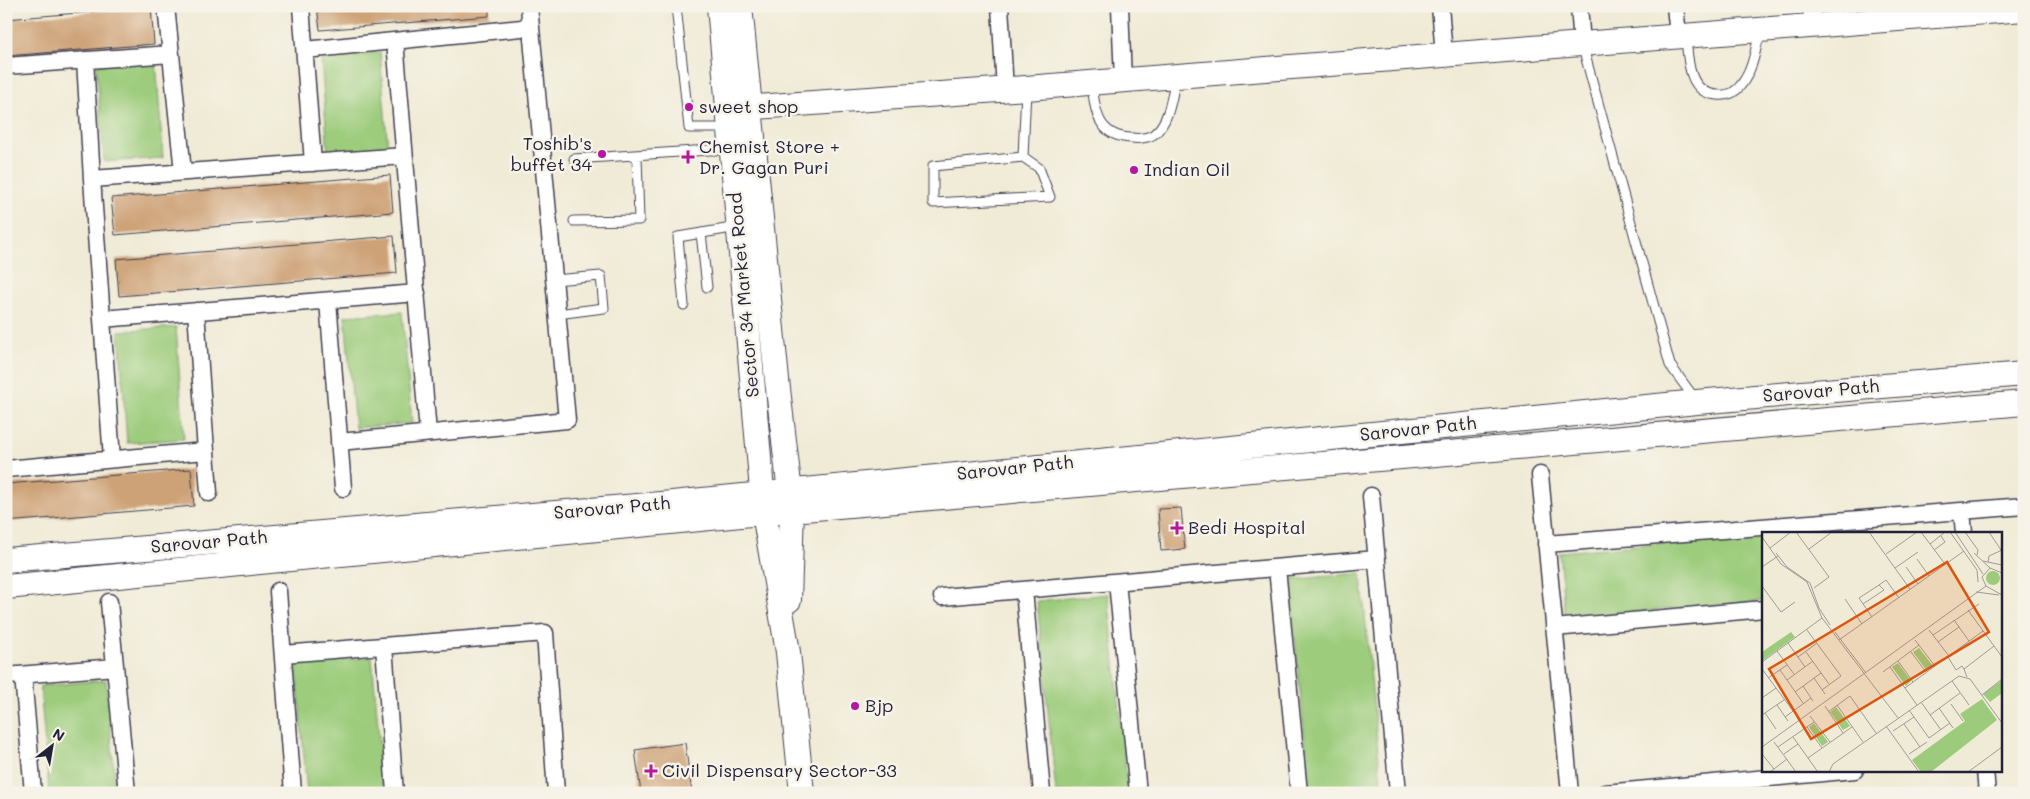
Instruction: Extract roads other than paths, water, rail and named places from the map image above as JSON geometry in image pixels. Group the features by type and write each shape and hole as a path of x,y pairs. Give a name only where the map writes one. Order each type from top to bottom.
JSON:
{"main road":[{"name":"Sector 34 Market Road","path":"719,6 734,124 738,228 763,503 788,652"},
{"path":"740,6 734,124 777,380 791,500 788,652 802,793"},
{"path":"734,124 1016,89 1760,30 1812,16 2024,9"},
{"name":"Sarovar Path","path":"6,587 1696,402 2024,374"},
{"name":"Sarovar Path","path":"791,500 2024,403"},
{"name":"Sarovar Path","path":"6,560 672,503 763,503"}],"street":[{"path":"166,6 183,172"},
{"path":"301,6 313,163"},
{"path":"340,442 567,420 529,6"},
{"path":"1000,6 1016,89"},
{"path":"1120,6 1124,81"},
{"path":"1440,6 1444,55"},
{"path":"1579,6 1582,44"},
{"path":"1676,6 1682,36"},
{"path":"305,50 530,27"},
{"path":"395,41 428,433"},
{"path":"6,66 171,54"},
{"path":"85,60 112,460"},
{"path":"92,179 404,156"},
{"path":"102,319 417,293"},
{"path":"328,300 343,488"},
{"path":"196,311 208,492"},
{"path":"6,469 205,451"},
{"path":"1540,475 1570,793"},
{"path":"1371,496 1398,793"},
{"path":"1546,544 1798,528 2024,506"},
{"path":"1962,511 1964,532"},
{"path":"942,597 1377,559"},
{"path":"1277,568 1299,793"},
{"path":"1116,582 1138,793"},
{"path":"1024,590 1042,793"},
{"path":"278,591 293,793"},
{"path":"109,602 127,793"},
{"path":"1554,628 1762,609"},
{"path":"283,654 545,632 556,793"},
{"path":"384,646 395,793"},
{"path":"6,676 115,667"},
{"path":"23,675 33,793"},
{"path":"1604,793 1817,772"},
{"path":"1985,772 1987,793"}],"lane":[{"path":"676,6 689,128 734,124"},
{"path":"1682,36 1689,66 1699,88 1710,95 1721,95 1733,93 1742,85 1755,56 1760,30"},
{"path":"1582,44 1670,365 1696,402"},
{"path":"1092,83 1099,120 1109,132 1118,138 1139,139 1154,134 1163,122 1176,77"},
{"path":"1016,89 1023,157 1039,168 1050,198 933,203 933,166 1023,157"},
{"path":"574,159 709,150 734,124"},
{"path":"574,221 639,220 637,156"},
{"path":"684,305 678,237 738,228"},
{"path":"701,233 707,287"},
{"path":"554,280 601,276 604,308 557,314"}],"place":[{"name":"sweet shop","path":"689,107"},
{"name":"Toshib's buffet 34","path":"602,154"},
{"name":"Chemist Store + Dr. Gagan Puri","path":"688,157"},
{"name":"Indian Oil","path":"1134,170"},
{"name":"Bedi Hospital","path":"1177,528"},
{"name":"Bjp","path":"855,706"},
{"name":"Civil Dispensary Sector-33","path":"651,771"}]}
